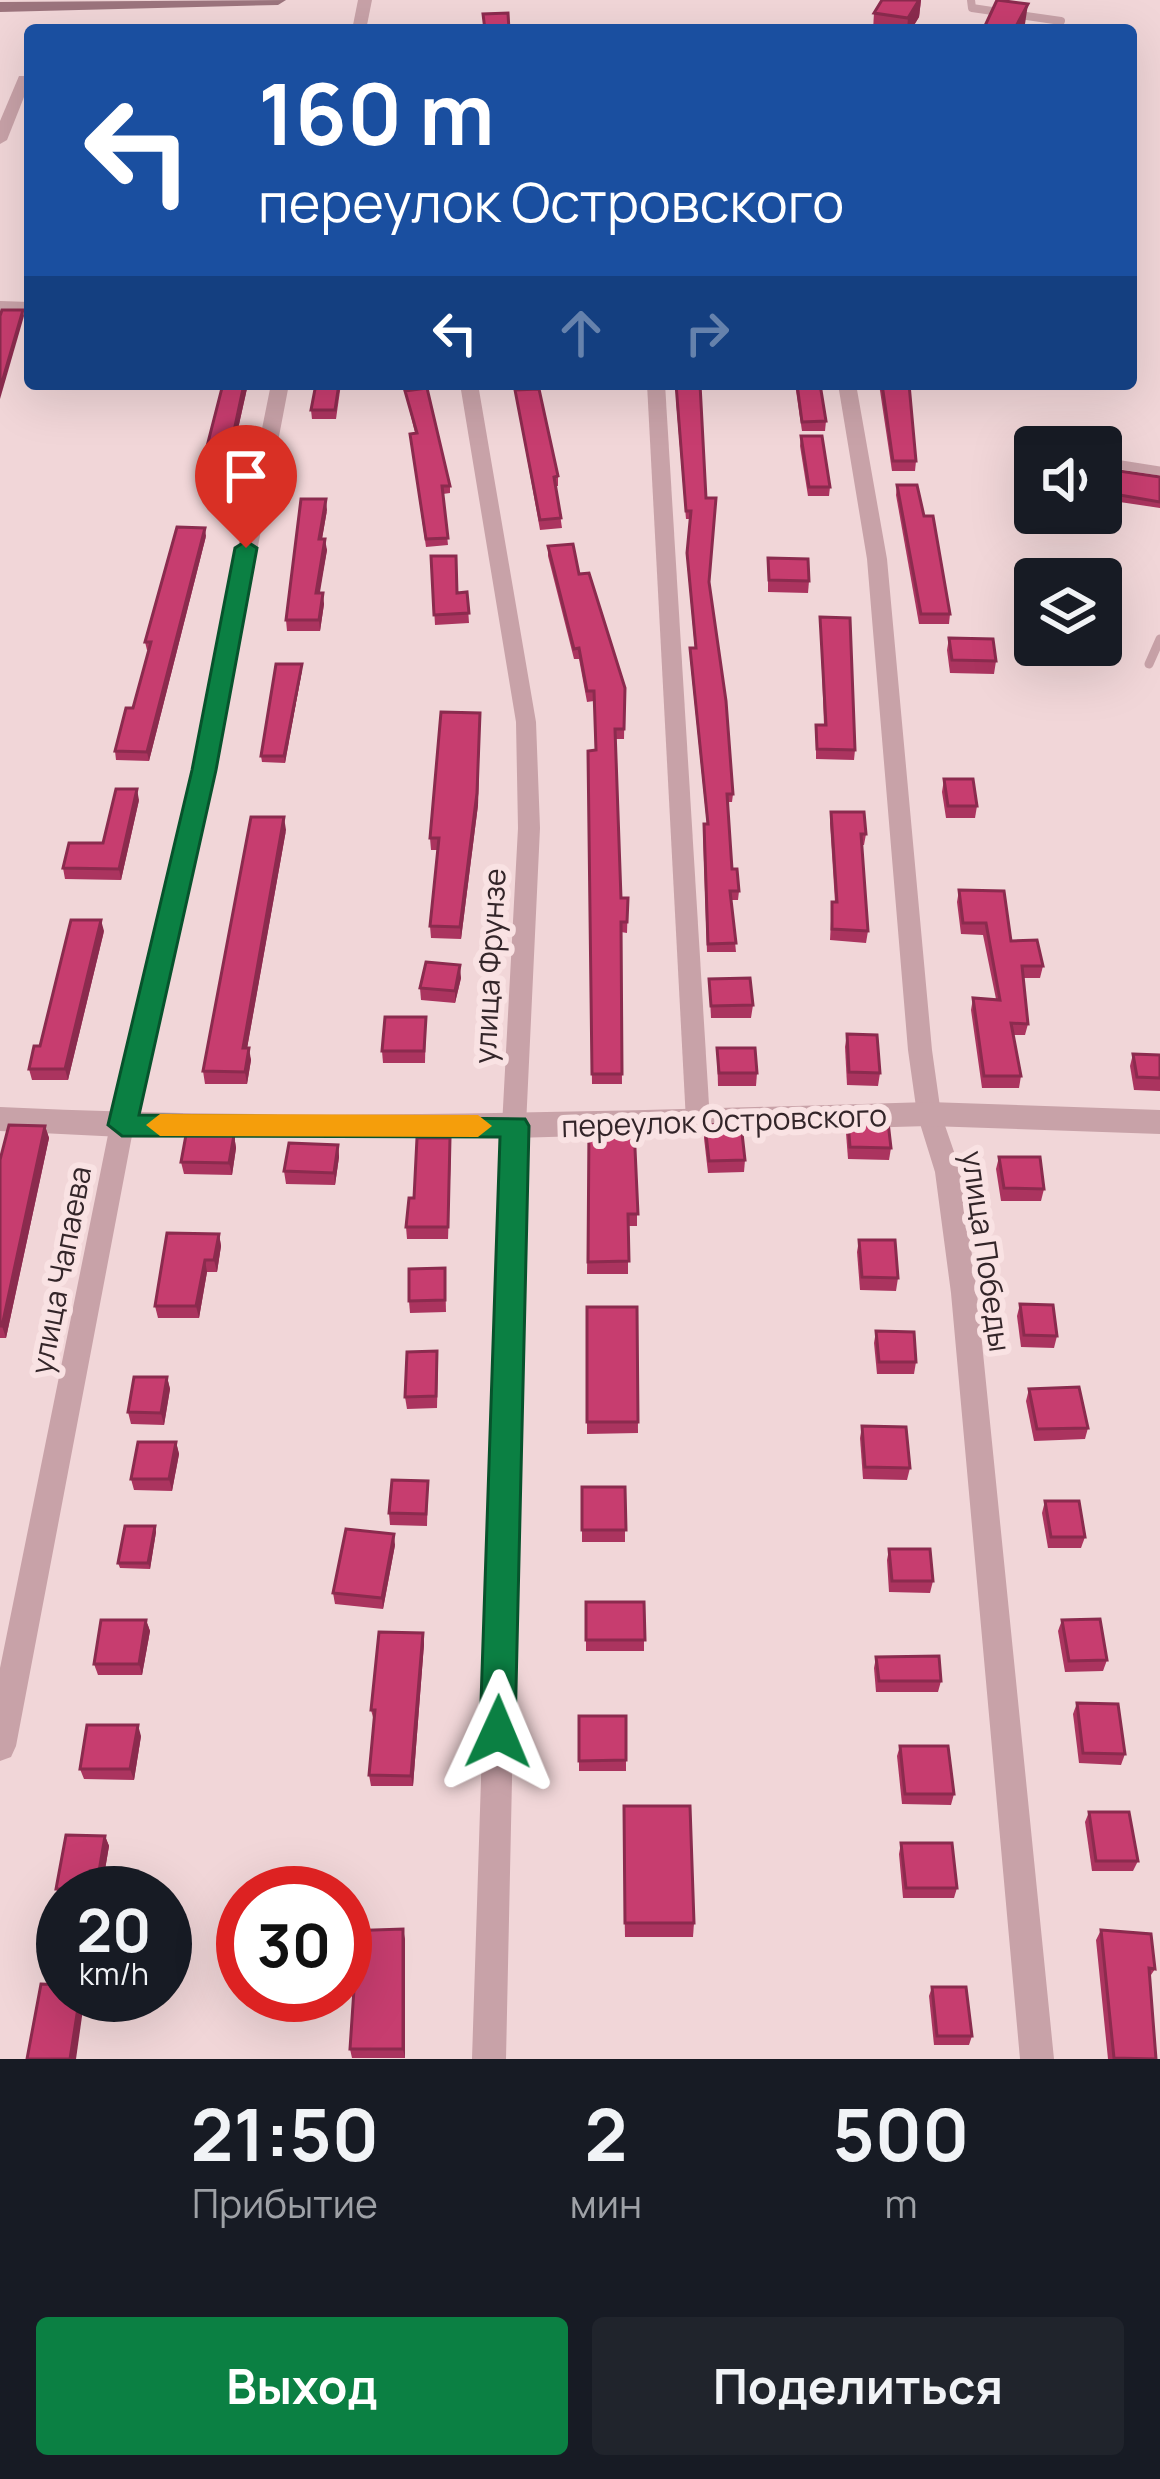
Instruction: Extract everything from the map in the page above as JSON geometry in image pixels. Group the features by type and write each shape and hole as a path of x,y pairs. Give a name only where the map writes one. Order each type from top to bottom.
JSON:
{"main road":[{"path":"0,8 278,0"}],"street":[{"path":"0,140 24,79"},
{"name":"улица Чапаева","path":"0,1747 122,1125 204,770 279,390"},
{"name":"улица Фрунзе","path":"470,390 526,722 529,828 514,1126 489,2059"},
{"path":"656,390 698,1121"},
{"name":"улица Победы","path":"848,390 877,559 928,1114 948,1172 964,1294 1037,2059"},
{"name":"переулок Островского","path":"0,1119 122,1125 514,1126 928,1114 1160,1122"}],"lane":[{"path":"971,0 972,8 1060,24"},
{"path":"1122,465 1160,471"},
{"path":"1149,664 1160,639"}],"building":[{"path":"882,0 919,0 908,18 874,13"},
{"path":"997,0 1028,4 1017,24 986,24"},
{"path":"508,13 509,24 484,24 483,14"},
{"path":"2,310 23,310 0,389 0,316"},
{"path":"221,390 243,390 228,459 204,458"},
{"path":"315,390 338,390 335,410 311,410"},
{"path":"427,390 450,486 442,486 448,538 426,539 410,434 417,433 405,391"},
{"path":"515,390 539,390 558,476 554,477 561,518 540,520"},
{"path":"676,390 700,390 706,498 716,498 709,582 733,794 727,794 732,869 737,869 739,891 730,891 736,943 708,944 704,824 708,824 690,648 696,648 687,553 691,511 686,511"},
{"path":"798,390 821,390 826,421 802,422"},
{"path":"883,390 910,390 916,461 893,461"},
{"path":"801,436 822,436 830,487 809,487"},
{"path":"1122,471 1160,477 1160,502 1122,495"},
{"path":"897,485 917,485 924,516 933,516 950,614 921,614"},
{"path":"301,499 326,499 319,539 325,539 316,593 323,593 319,620 286,620"},
{"path":"177,527 205,528 147,752 115,751 126,708 133,708 151,642 145,642"},
{"path":"573,544 579,574 589,573 625,688 624,729 615,729 621,898 628,898 627,922 621,922 622,1074 592,1074 588,751 596,750 594,691 587,691 548,546"},
{"path":"431,556 456,556 457,593 467,592 469,613 434,615"},
{"path":"768,558 808,559 809,581 769,580"},
{"path":"820,617 850,618 855,750 817,749 816,725 826,725"},
{"path":"949,638 993,639 996,661 952,660"},
{"path":"276,664 302,664 284,756 261,756"},
{"path":"441,712 480,713 477,793 460,927 430,926 439,838 430,838"},
{"path":"944,779 973,779 977,806 948,806"},
{"path":"116,789 137,789 119,869 63,868 69,843 103,843"},
{"path":"831,812 864,812 866,834 861,834 868,931 832,929 832,902 837,902"},
{"path":"251,817 284,817 243,1048 249,1048 245,1072 203,1071"},
{"path":"959,890 1004,891 1011,941 1037,940 1043,966 1022,966 1028,1024 1011,1023 1021,1076 984,1076 973,998 1000,1000 986,923 963,923"},
{"path":"71,920 101,920 65,1069 29,1069 34,1046 40,1046"},
{"path":"426,962 460,965 455,991 420,988"},
{"path":"750,978 753,1005 711,1006 709,979"},
{"path":"385,1017 426,1017 424,1051 382,1051"},
{"path":"847,1034 877,1035 880,1073 849,1072"},
{"path":"717,1048 755,1048 757,1073 719,1073"},
{"path":"1133,1054 1160,1055 1160,1078 1137,1077"},
{"path":"848,1121 888,1122 891,1148 850,1147"},
{"path":"741,1124 745,1160 709,1161 705,1125"},
{"path":"9,1125 45,1126 0,1326 0,1160"},
{"path":"634,1127 638,1214 628,1214 629,1261 588,1262 589,1128"},
{"path":"186,1135 234,1135 229,1163 181,1162"},
{"path":"417,1138 450,1138 448,1227 406,1227 409,1198 414,1198"},
{"path":"289,1143 338,1145 334,1173 284,1171"},
{"path":"999,1157 1040,1157 1044,1189 1004,1188"},
{"path":"167,1233 219,1234 214,1260 205,1260 196,1306 155,1306"},
{"path":"859,1240 895,1240 898,1278 862,1277"},
{"path":"445,1268 445,1300 409,1301 409,1269"},
{"path":"1020,1304 1053,1305 1057,1336 1024,1335"},
{"path":"587,1307 637,1307 638,1422 587,1422"},
{"path":"876,1331 914,1332 916,1362 879,1362"},
{"path":"437,1351 436,1396 405,1397 407,1352"},
{"path":"134,1377 167,1377 161,1413 128,1412"},
{"path":"1079,1387 1088,1428 1037,1429 1029,1389"},
{"path":"862,1426 906,1427 910,1468 865,1467"},
{"path":"138,1442 176,1442 169,1479 131,1479"},
{"path":"392,1480 428,1481 426,1514 389,1513"},
{"path":"582,1487 625,1487 626,1530 582,1530"},
{"path":"1045,1501 1079,1501 1085,1537 1051,1537"},
{"path":"125,1526 155,1526 148,1563 118,1563"},
{"path":"346,1529 394,1534 382,1598 333,1593"},
{"path":"889,1549 930,1549 933,1581 892,1581"},
{"path":"586,1602 644,1602 645,1640 586,1640"},
{"path":"1100,1619 1107,1660 1069,1661 1062,1620"},
{"path":"101,1620 146,1620 139,1664 94,1664"},
{"path":"379,1632 423,1633 411,1776 369,1775"},
{"path":"939,1656 941,1681 879,1681 876,1657"},
{"path":"1077,1703 1118,1704 1125,1754 1083,1753"},
{"path":"579,1716 626,1716 626,1760 579,1761"},
{"path":"87,1725 138,1725 130,1769 80,1769"},
{"path":"900,1746 948,1746 954,1794 905,1794"},
{"path":"624,1806 690,1806 694,1923 625,1923"},
{"path":"1089,1812 1129,1812 1138,1861 1096,1861"},
{"path":"66,1835 105,1836 100,1866 60,1866"},
{"path":"901,1843 952,1843 957,1888 906,1888"},
{"path":"403,1929 403,2049 350,2049 352,2022 372,2022 372,1930"},
{"path":"1101,1930 1151,1934 1156,2059 1114,2058"},
{"path":"932,1987 966,1987 972,2036 937,2036"},
{"path":"36,2011 36,2022 76,2022 70,2059 27,2059"}],"slow traffic":[{"path":"160,1125 478,1126"}],"route":[{"path":"246,548 204,770 122,1125 514,1126 498,1732"}]}
